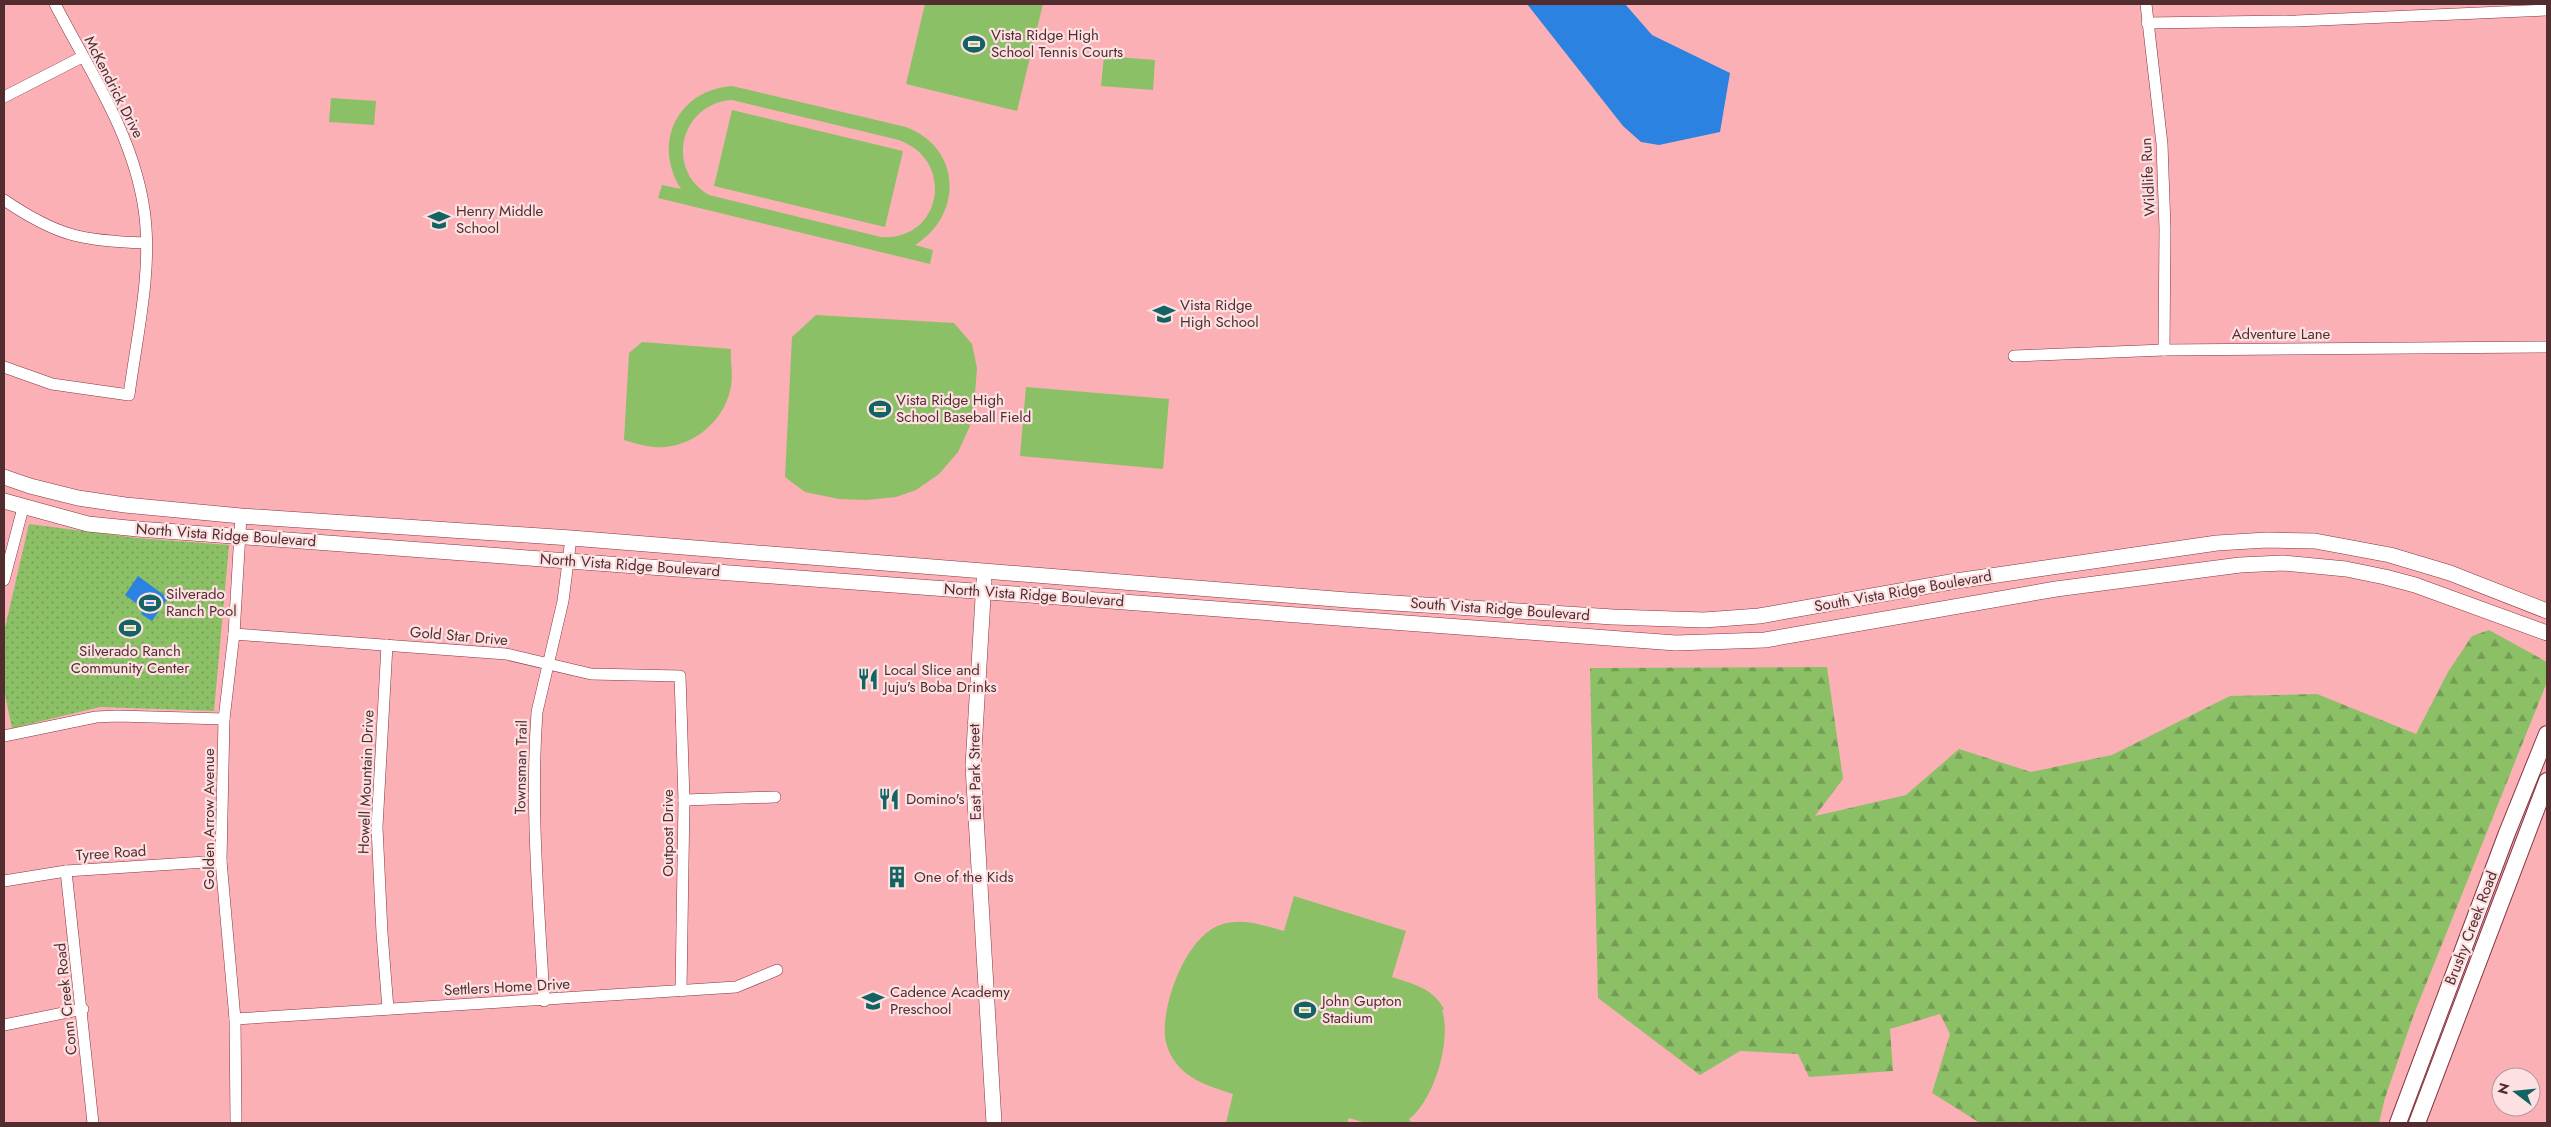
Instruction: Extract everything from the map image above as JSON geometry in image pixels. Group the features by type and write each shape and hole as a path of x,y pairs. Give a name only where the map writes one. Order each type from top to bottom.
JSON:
{"main road":[{"name":"Brushy Creek Road","path":"2398,1123 2423,1053 2547,734"},
{"name":"Brushy Creek Road","path":"2417,1123 2547,781"},
{"path":"2423,1053 2442,1061"}],"street":[{"name":"McKendrick Drive","path":"4,367 52,384 129,395 144,278 144,210 138,176 126,142 55,4"},
{"name":"Wildlife Run","path":"2146,4 2162,164 2166,229 2164,350"},
{"path":"2147,23 2296,21 2547,10"},
{"path":"4,97 82,57"},
{"path":"4,200 47,226 77,238 102,242 145,243"},
{"name":"Adventure Lane","path":"2014,356 2164,350 2547,347"},
{"name":"North Vista Ridge Boulevard","path":"4,477 30,486 78,498 125,505 241,516 572,538 1246,592"},
{"name":"North Vista Ridge Boulevard","path":"4,501 23,508 88,524 1259,612"},
{"path":"4,580 23,508"},
{"name":"Golden Arrow Avenue","path":"236,1123 234,1019 221,861 224,719 234,634 241,516"},
{"name":"Townsman Trail","path":"544,1001 534,807 537,712 563,602 572,538"},
{"name":"South Vista Ridge Boulevard","path":"1246,592 1613,617 1704,620 1759,616 1956,581 2217,543 2277,540 2315,541 2390,555 2450,573 2547,611"},
{"name":"South Vista Ridge Boulevard","path":"1259,612 1676,643 1710,643 1765,640 1991,600 2168,574 2240,565 2283,563 2346,569 2385,577 2415,585 2547,633"},
{"name":"East Park Street","path":"985,571 973,766 994,1123"},
{"name":"Gold Star Drive","path":"234,634 506,654 548,666 591,674 680,676"},
{"name":"Howell Mountain Drive","path":"387,645 377,827 388,1009"},
{"name":"Outpost Drive","path":"680,676 684,800 681,991"},
{"path":"4,736 96,717 224,719"},
{"path":"684,800 775,797"},
{"name":"Tyree Road","path":"4,881 66,871 221,861"},
{"name":"Conn Creek Road","path":"66,871 83,1009 93,1123"},
{"name":"Settlers Home Drive","path":"234,1019 544,1001 736,987 777,970"},
{"path":"4,1025 83,1009"}],"green space":[{"name":"Vista Ridge High School Tennis Courts","path":"925,4 1043,4 1017,111 906,84"},
{"path":"1104,56 1155,60 1153,90 1101,86"},
{"path":"732,86 906,127 924,137 938,150 946,166 950,183 948,200 942,217 931,232 915,245 933,250 930,264 658,198 662,185 681,189 673,172 669,154 670,138 675,122 684,108 697,97 713,90","holes":["732,100 895,139 914,148 927,162 934,179 934,196 929,212 918,226 902,235 881,237 709,195 695,184 686,170 683,154 684,139 690,125 701,112 715,104"]},
{"path":"331,98 376,101 374,125 329,122"},
{"path":"732,110 903,151 885,227 714,186"},
{"name":"Vista Ridge High School Baseball Field","path":"816,315 954,323 972,344 977,368 970,426 958,452 939,474 916,490 896,497 866,500 839,499 805,492 785,477 792,337"},
{"path":"642,342 731,349 732,380 726,403 712,424 691,439 680,444 654,447 624,440 629,353"},
{"path":"1026,387 1169,399 1163,469 1020,456"},
{"path":"29,524 137,538 229,545 214,711 100,707 12,728 4,690 4,632"},
{"name":"Silverado Ranch Community Center","path":"117,610 147,631 138,643 108,623"},
{"path":"2489,630 2547,662 2547,682 2414,1014 2385,1098 2379,1123 1980,1123 1932,1093 1950,1034 1940,1014 1890,1029 1893,1071 1809,1077 1798,1054 1740,1051 1700,1075 1598,998 1590,668 1827,667 1843,779 1815,816 1906,795 1959,749 2031,772 2112,755 2230,696 2317,694 2416,734 2448,672 2472,636"},
{"name":"John Gupton Stadium","path":"1294,896 1406,931 1392,977 1422,988 1434,996 1444,1009 1442,1010 1445,1037 1439,1069 1433,1084 1418,1110 1409,1119 1411,1122 1366,1123 1349,1118 1347,1123 1226,1123 1233,1094 1191,1077 1177,1065 1171,1055 1165,1036 1168,1006 1179,973 1197,943 1208,932 1228,923 1252,923 1284,931"}],"water":[{"path":"1527,4 1625,4 1652,35 1730,73 1720,132 1659,145 1641,142 1623,126"},
{"name":"Silverado Ranch Pool","path":"138,576 168,598 152,621 141,614 144,609 125,595"}],"place":[{"name":"Vista Ridge High School Tennis Courts","path":"974,44"},
{"name":"Henry Middle School","path":"439,220"},
{"name":"Vista Ridge High School","path":"1164,314"},
{"name":"Vista Ridge High School Baseball Field","path":"880,409"},
{"name":"Silverado Ranch Pool","path":"150,603"},
{"name":"Silverado Ranch Community Center","path":"130,628"},
{"name":"Local Slice and Juju's Boba Drinks","path":"868,679"},
{"name":"Domino's","path":"889,799"},
{"name":"One of the Kids","path":"897,877"},
{"name":"Cadence Academy Preschool","path":"873,1001"},
{"name":"John Gupton Stadium","path":"1305,1010"}]}
